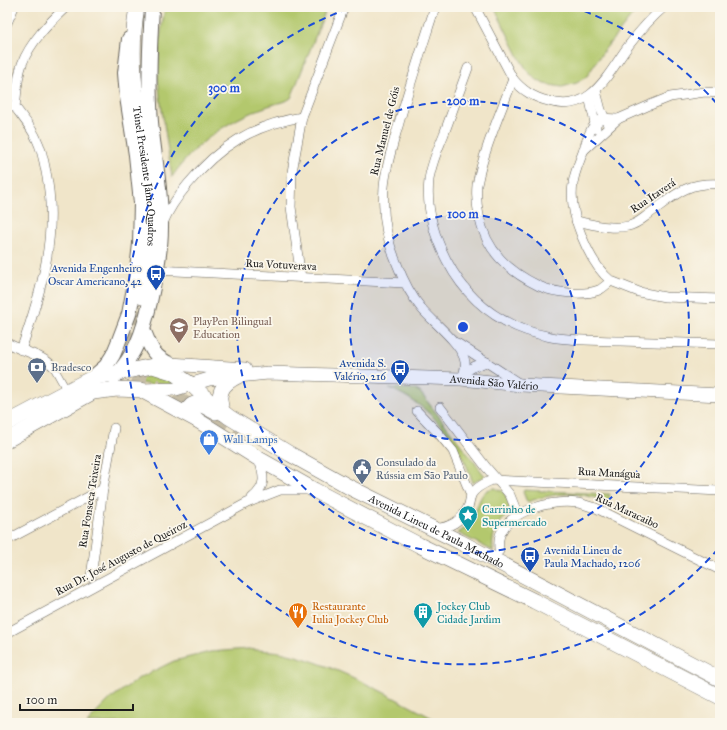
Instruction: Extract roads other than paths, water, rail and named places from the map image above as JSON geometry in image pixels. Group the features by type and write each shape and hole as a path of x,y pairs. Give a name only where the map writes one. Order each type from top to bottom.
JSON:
{"highway":[{"name":"Túnel Presidente Jânio Quadros","path":"136,7 133,26 133,56 139,121 152,223 147,272 142,296"},
{"name":"Túnel Presidente Jânio Quadros","path":"133,56 141,7"},
{"name":"Avenida Lineu de Paula Machado","path":"92,385 116,376 153,366 172,372 192,385 226,415 290,454 351,488 521,574 720,679"},
{"path":"226,415 220,402 221,390 227,383 238,376"},
{"name":"Avenida Lineu de Paula Machado","path":"92,385 117,389 141,390 197,420 259,459 314,490 419,545 720,697"},
{"path":"7,423 66,392 92,385"},
{"path":"7,440 92,385"},
{"path":"197,420 189,410 190,405 193,403 226,415"},
{"path":"242,438 358,503 449,548 521,574"},
{"path":"449,548 486,578"}],"main road":[{"path":"92,385 113,355 129,314 136,278 140,244 141,203 136,155 126,97 125,73 128,41 136,7"},
{"path":"116,376 135,350 143,329 157,270 161,227 160,198 151,122 150,93 152,7"},
{"path":"143,329 158,358 170,364"},
{"path":"118,344 124,352 135,350"},
{"name":"Avenida São Valério","path":"153,366 170,364 246,369 268,373"},
{"name":"Avenida São Valério","path":"141,390 166,390 192,385 209,379 268,373 463,376 520,385 720,395"}],"street":[{"path":"7,23 14,7"},
{"path":"21,350 44,279 50,243 51,215 49,185 42,152 31,129 11,107 22,63 37,39 56,16 66,7"},
{"path":"301,278 291,207 292,172 302,117 344,7"},
{"name":"Rua Manuel de Góis","path":"435,7 410,83 387,164 384,188 384,211 389,240 404,283 421,308 462,352 464,358 463,376"},
{"path":"475,7 513,79 526,92 554,103 567,103 580,100 593,93 609,75 629,45 655,14 664,7"},
{"path":"468,68 436,155 430,179 428,196 429,210 441,250 452,271 469,295 483,308 499,318 535,333 551,337 720,344"},
{"path":"513,79 484,160 477,186 477,206 480,225 485,237 491,248 513,271 542,287 556,291 584,294 599,290 611,281"},
{"path":"583,151 618,119 670,97 706,92 720,93"},
{"path":"593,93 599,103 604,119 609,128"},
{"path":"593,93 597,129 602,135"},
{"path":"161,227 166,215 177,198 199,170 214,155 232,142 266,125 282,120 302,117"},
{"path":"618,119 604,119 596,124 590,132 572,185 576,221 582,240 603,274 611,281 639,292 665,297 720,299"},
{"name":"Rua Itaverá","path":"576,221 606,226 629,226 638,222 675,194 688,187 708,183 720,184"},
{"path":"160,198 168,201 177,198"},
{"name":"Rua Votuverava","path":"157,270 404,283"},
{"name":"Rua Manuel de Góis","path":"452,340 520,385"},
{"path":"7,343 45,359 53,366 66,392"},
{"path":"463,376 475,366 487,362"},
{"path":"440,407 510,495 518,515 504,527 500,536 500,550"},
{"path":"417,411 439,434 452,451 471,495 468,508 456,523 447,527 432,529"},
{"name":"Rua Fonseca Teixeira","path":"90,577 114,428"},
{"path":"247,503 257,494 262,486 263,477 259,459"},
{"path":"471,495 487,482 497,480"},
{"name":"Rua Manágua","path":"497,480 720,491"},
{"path":"7,540 103,489"},
{"path":"247,503 280,490 314,490"},
{"name":"Rua Dr. José Augusto de Queiroz","path":"7,633 247,503"},
{"name":"Rua Maracaibo","path":"518,515 554,503 580,504 596,508 720,570"}],"tunnel":[{"path":"117,366 130,342 142,297"},
{"path":"109,377 147,382 163,390 242,438"}],"place":[{"name":"Avenida Engenheiro Oscar Americano, 42","path":"156,291"},
{"name":"PlayPen Bilingual Education","path":"179,344"},
{"name":"Bradesco","path":"37,384"},
{"name":"Avenida S. Valério, 216","path":"400,386"},
{"name":"Wall Lamps","path":"209,456"},
{"name":"Consulado da Rússia em São Paulo","path":"362,485"},
{"name":"Carrinho de Supermercado","path":"468,532"},
{"name":"Avenida Lineu de Paula Machado, 1206","path":"530,573"},
{"name":"Restaurante Iulia Jockey Club","path":"298,629"},
{"name":"Jockey Club Cidade Jardim","path":"423,629"}]}
